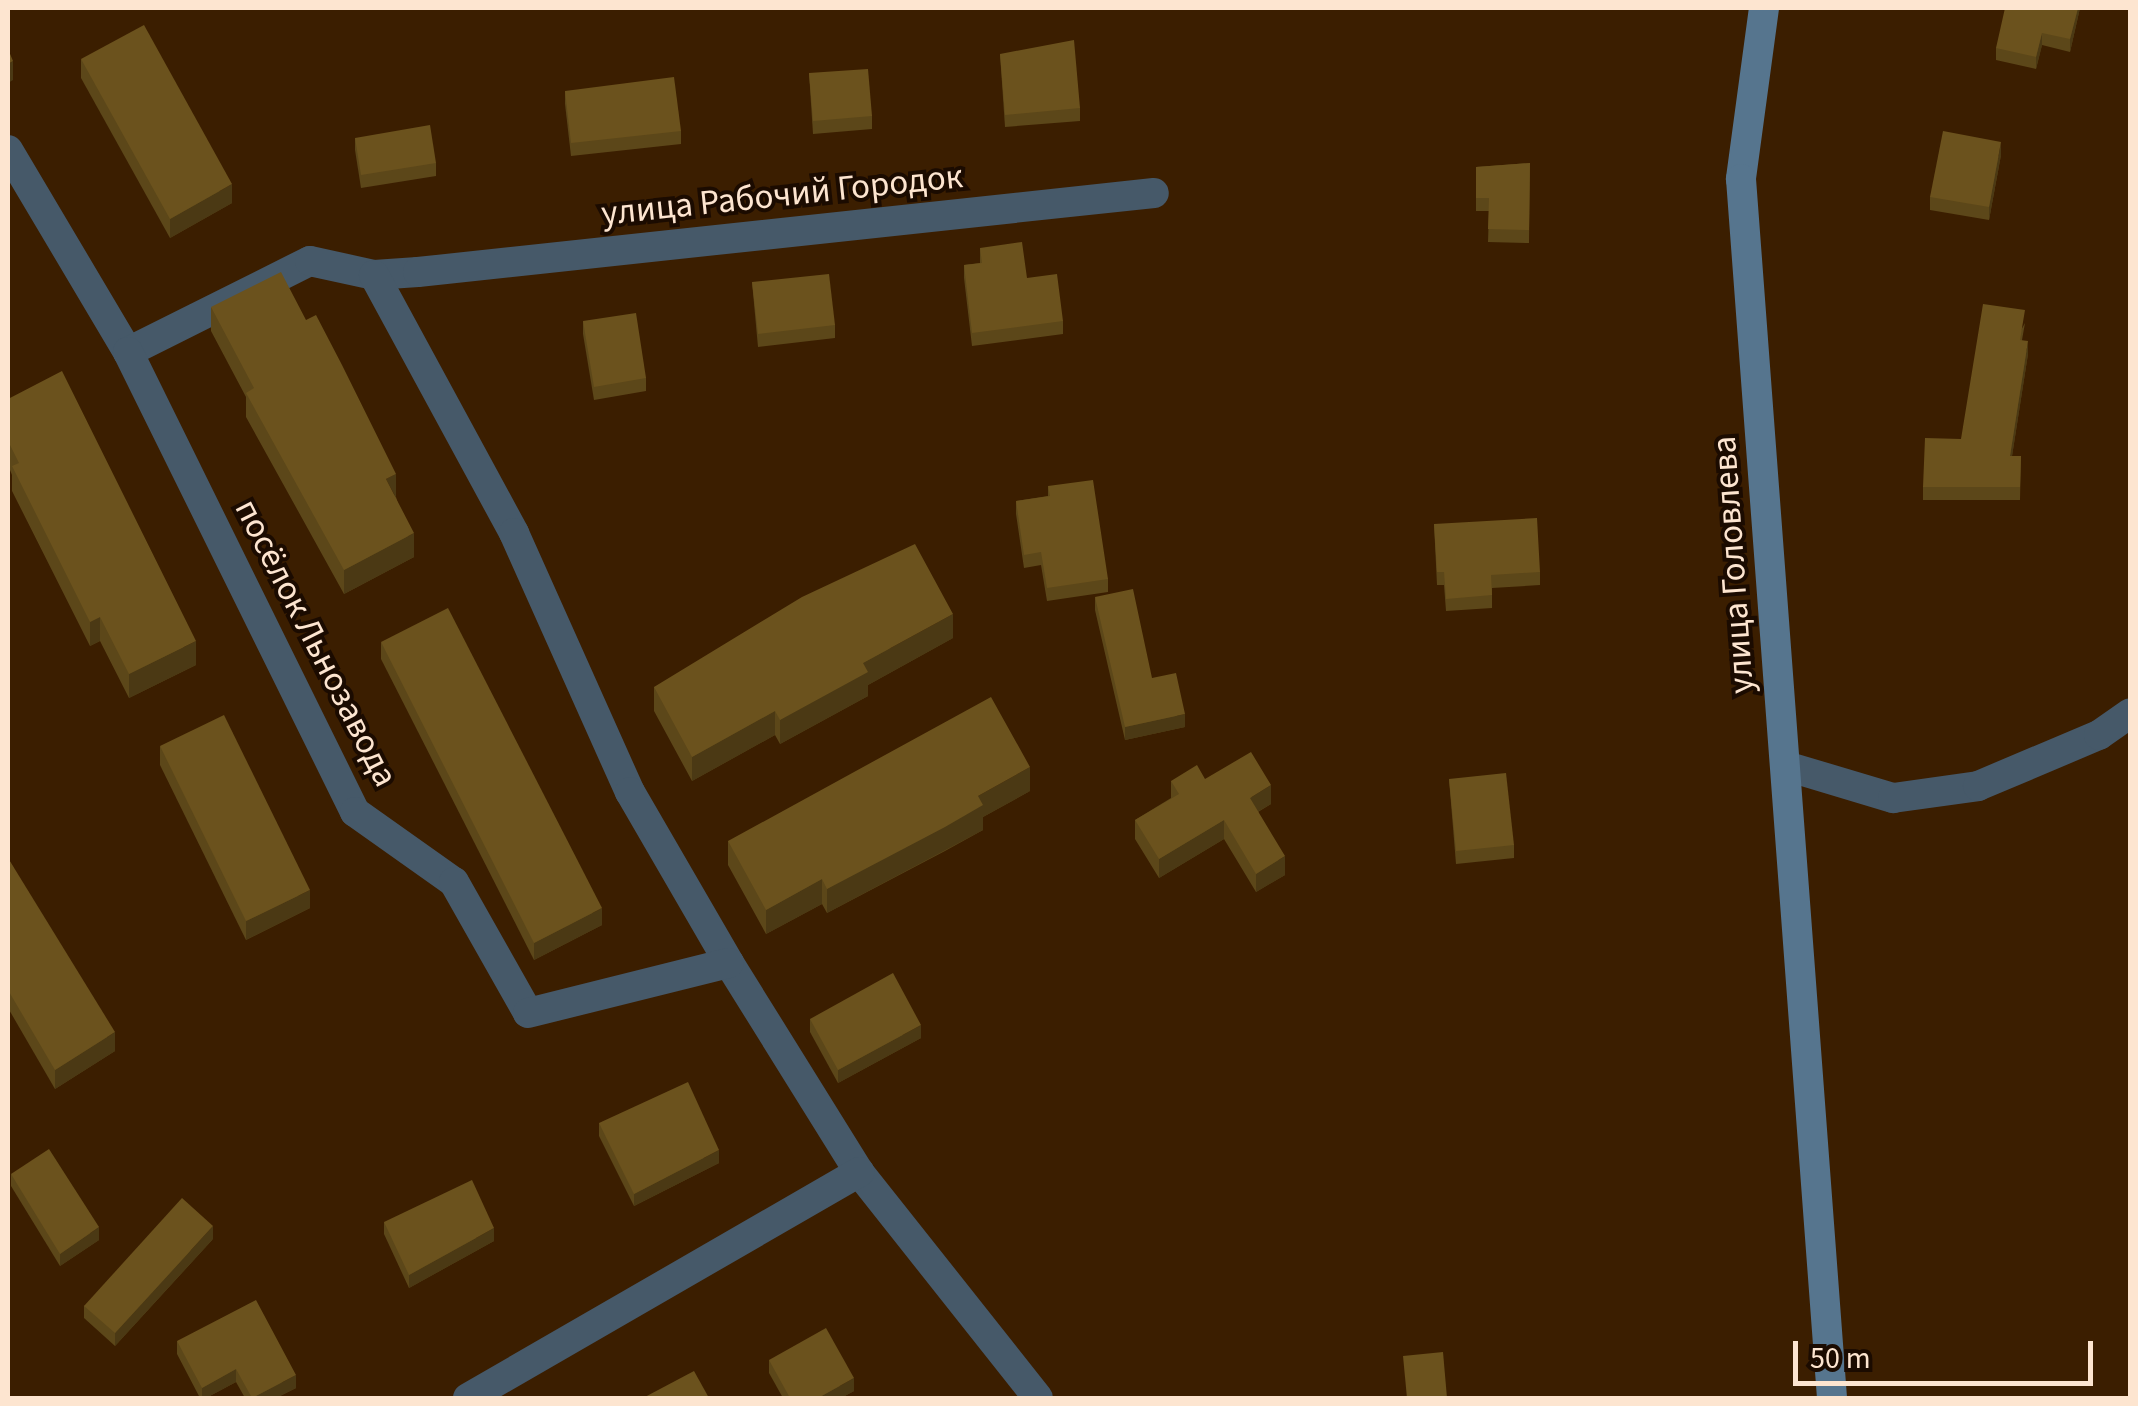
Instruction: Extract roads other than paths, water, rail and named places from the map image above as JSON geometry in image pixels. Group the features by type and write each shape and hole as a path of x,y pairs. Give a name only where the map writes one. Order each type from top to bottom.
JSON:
{"main road":[{"name":"улица Головлева","path":"1764,8 1741,179 1832,1398"}],"street":[{"path":"8,150 110,315 128,352"},
{"name":"улица Рабочий Городок","path":"128,352 310,261 374,275 418,272 1154,193"},
{"path":"374,275 514,533 630,792 728,962 859,1172 1038,1398"},
{"name":"посёлок Льнозавода","path":"128,352 355,812 454,882 528,1013 728,962"},
{"path":"1786,766 1893,798 1978,786 2099,735 2130,712"},
{"path":"468,1398 859,1172"}]}
